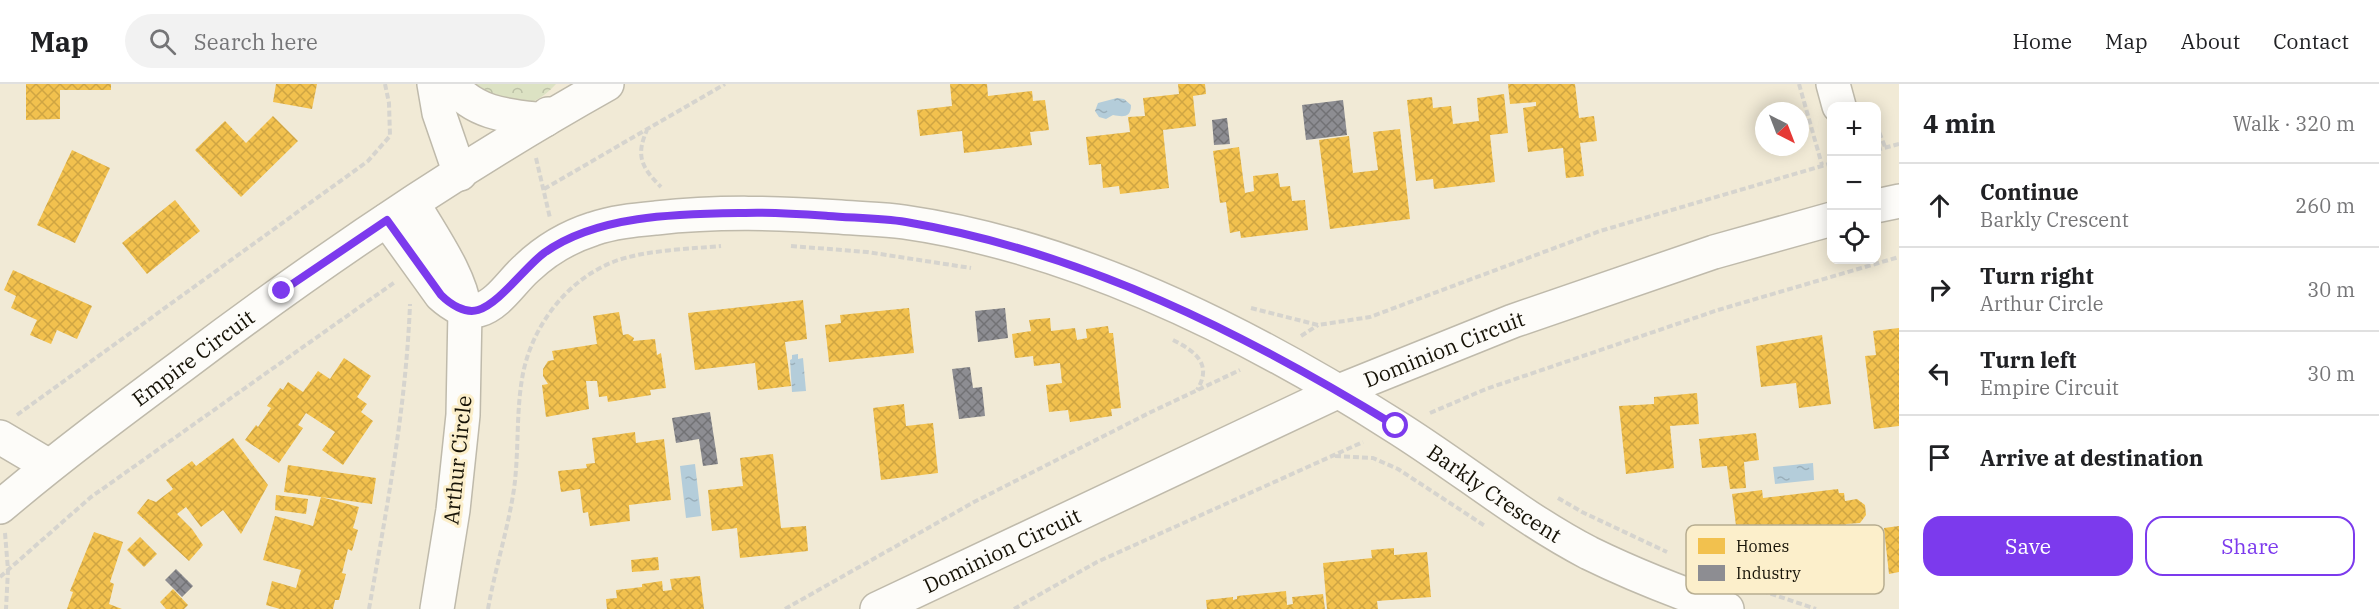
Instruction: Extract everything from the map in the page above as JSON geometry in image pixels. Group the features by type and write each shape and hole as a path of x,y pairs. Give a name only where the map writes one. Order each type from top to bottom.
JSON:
{"street":[{"path":"446,84 482,109 506,116 545,120"},
{"path":"446,84 490,153"},
{"path":"446,84 439,113 460,174"},
{"path":"1833,84 1838,102"},
{"name":"Empire Circuit","path":"0,507 49,466 282,291 490,153 545,120 590,86"},
{"path":"1881,206 1899,201"},
{"path":"400,212 441,295 452,304 465,309"},
{"name":"Barkly Crescent","path":"465,309 474,311 489,305 545,252 557,244 593,229 625,222 691,214 768,212 903,222 986,239 1064,262 1195,314 1339,391 1396,426 1546,527 1588,552 1671,590 1686,591"},
{"name":"Dominion Circuit","path":"877,609 1339,391 1513,321 1714,252 1827,220"},
{"name":"Arthur Circle","path":"437,609 453,510 463,414 465,309"},
{"path":"8,427 49,466"},
{"name":"Barkly Crescent","path":"1712,594 1732,596"}],"path":[{"path":"8,427 368,161 390,136 389,103 385,84"},
{"path":"543,189 725,84"},
{"path":"1799,84 1822,165"},
{"path":"648,128 642,140 640,158 649,175 662,188"},
{"path":"1881,137 1885,147"},
{"path":"1881,148 1899,144"},
{"path":"1250,308 1318,325 1370,317 1600,231 1827,164"},
{"path":"488,609 513,489 522,381 527,354 543,323 554,306 579,283 613,262 654,253 722,246"},
{"path":"789,246 867,252 974,269"},
{"path":"1437,421 1427,414 1486,389 1718,310 1899,257"},
{"path":"0,578 92,497 402,277"},
{"path":"369,609 398,448 408,356 411,300"},
{"path":"785,609 974,502 1197,390 1273,355 1318,325"},
{"path":"1165,336 1195,352 1201,360 1201,383 1197,390"},
{"path":"1014,609 1096,562 1396,426"},
{"path":"1554,495 1582,512 1673,555"},
{"path":"0,525 4,531 8,570 6,609"},
{"path":"1732,596 1816,609"}],"green space":[{"path":"465,84 556,84 533,101 512,104"}],"water":[{"path":"1117,98 1124,99 1131,105 1130,112 1123,116 1113,115 1106,119 1099,117 1095,111 1098,103"},
{"path":"798,354 798,359 803,358 806,391 792,392 790,360 792,355"},
{"path":"1813,463 1814,480 1775,484 1773,467"},
{"path":"695,464 701,516 686,518 680,466"}],"building: Homes":[{"path":"26,84 111,84 111,90 60,90 60,119 26,120"},
{"path":"276,84 317,84 312,109 273,102"},
{"path":"950,84 987,84 988,96 1032,91 1033,101 1045,100 1049,130 1030,132 1032,145 964,153 962,131 920,136 917,110 952,106"},
{"path":"1178,84 1205,84 1206,94 1193,96 1196,126 1163,130 1169,188 1120,194 1119,186 1103,188 1101,164 1089,165 1086,137 1130,132 1128,117 1145,116 1143,98 1179,94"},
{"path":"1508,84 1575,84 1579,118 1594,116 1597,141 1580,143 1584,176 1566,178 1563,148 1528,152 1523,108 1536,106 1536,102 1510,104"},
{"path":"1504,94 1508,133 1490,135 1495,182 1434,189 1433,179 1416,181 1407,100 1432,97 1433,108 1451,106 1453,124 1479,121 1477,98"},
{"path":"273,116 298,141 241,197 195,150 225,121 246,143"},
{"path":"1400,129 1410,219 1330,229 1319,140 1349,136 1353,173 1378,170 1373,132"},
{"path":"1239,147 1245,193 1254,191 1253,176 1278,173 1280,187 1290,186 1292,201 1305,200 1308,230 1241,238 1240,231 1230,233 1226,202 1220,203 1213,151"},
{"path":"72,150 110,168 75,243 37,225"},
{"path":"175,200 200,231 147,274 122,243"},
{"path":"13,270 92,306 77,339 57,330 51,344 30,335 37,320 11,308 16,296 4,290"},
{"path":"803,300 807,339 785,342 791,386 758,390 755,363 695,370 688,313"},
{"path":"909,308 914,353 829,362 825,325 841,323 840,315"},
{"path":"619,312 623,335 628,334 634,338 633,341 655,339 657,355 661,353 666,388 650,390 651,395 608,402 607,396 599,397 597,381 586,381 589,409 546,417 542,385 548,384 543,376 543,369 548,361 554,360 552,351 597,344 593,316"},
{"path":"1050,318 1051,331 1075,328 1077,340 1087,338 1086,329 1108,326 1109,333 1113,333 1121,408 1111,409 1112,416 1070,422 1068,410 1049,412 1046,385 1062,383 1060,363 1034,366 1033,356 1015,358 1012,334 1031,331 1029,320"},
{"path":"1899,328 1899,426 1874,429 1865,356 1876,355 1873,331"},
{"path":"1822,335 1831,404 1799,408 1796,383 1761,387 1756,346"},
{"path":"344,358 371,376 357,397 367,404 361,412 373,421 343,465 322,450 335,432 306,413 298,425 303,428 279,463 245,440 256,425 258,427 271,408 267,406 280,388 283,390 288,382 303,392 318,371 330,379"},
{"path":"1697,393 1699,424 1670,426 1674,468 1626,474 1619,406 1654,404 1654,397"},
{"path":"904,404 906,426 933,423 938,473 881,480 873,408"},
{"path":"635,432 636,443 664,439 671,500 629,505 630,521 590,526 588,512 583,513 580,489 561,492 558,471 587,468 586,464 595,463 592,438"},
{"path":"1756,433 1759,460 1744,462 1746,488 1730,489 1727,466 1702,468 1699,439"},
{"path":"233,438 268,485 241,534 223,510 201,527 186,507 177,514 192,529 203,545 189,561 137,513 148,499 156,502 173,489 166,480 192,461 196,466"},
{"path":"773,454 781,528 806,526 808,551 740,558 737,528 712,531 708,490 743,486 740,458"},
{"path":"288,465 376,478 372,504 284,492"},
{"path":"1838,489 1839,493 1844,493 1845,501 1857,499 1865,505 1866,515 1860,523 1846,525 1736,525 1732,494 1762,490 1763,498"},
{"path":"276,495 308,499 306,514 275,510"},
{"path":"321,497 359,507 353,528 358,530 352,551 348,549 342,573 346,574 339,600 335,600 333,609 280,609 266,605 272,581 296,588 301,570 263,560 275,516 313,526"},
{"path":"1899,526 1899,572 1889,574 1884,528"},
{"path":"94,532 123,542 110,582 114,584 109,604 122,609 67,609 73,592 70,591"},
{"path":"140,537 157,554 144,567 127,550"},
{"path":"1394,548 1394,555 1427,552 1431,597 1377,601 1378,609 1327,609 1323,563 1372,558 1371,550"},
{"path":"658,557 659,570 632,572 631,560"},
{"path":"700,576 704,609 607,609 606,599 617,598 616,590 642,587 642,584 662,581 663,591 672,590 670,579"},
{"path":"173,589 188,605 184,609 166,609 160,602"},
{"path":"1286,591 1287,605 1293,604 1292,597 1323,594 1325,609 1207,609 1206,600 1233,597 1233,600 1237,599 1237,596"}],"building: Industry":[{"path":"1343,100 1347,135 1306,140 1302,105"},
{"path":"1227,118 1230,144 1214,145 1212,120"},
{"path":"1005,308 1008,338 978,342 975,311"},
{"path":"970,367 973,388 982,387 985,416 959,419 952,369"},
{"path":"710,412 718,464 703,466 699,439 676,443 672,418"},
{"path":"176,569 193,586 182,597 165,580"}],"route":[{"path":"282,291 387,220 441,295 459,308 469,311 479,310 489,305 535,260 557,244 606,225 691,214 768,212 903,222 986,239 1064,262 1195,314 1339,391 1396,426"}]}
